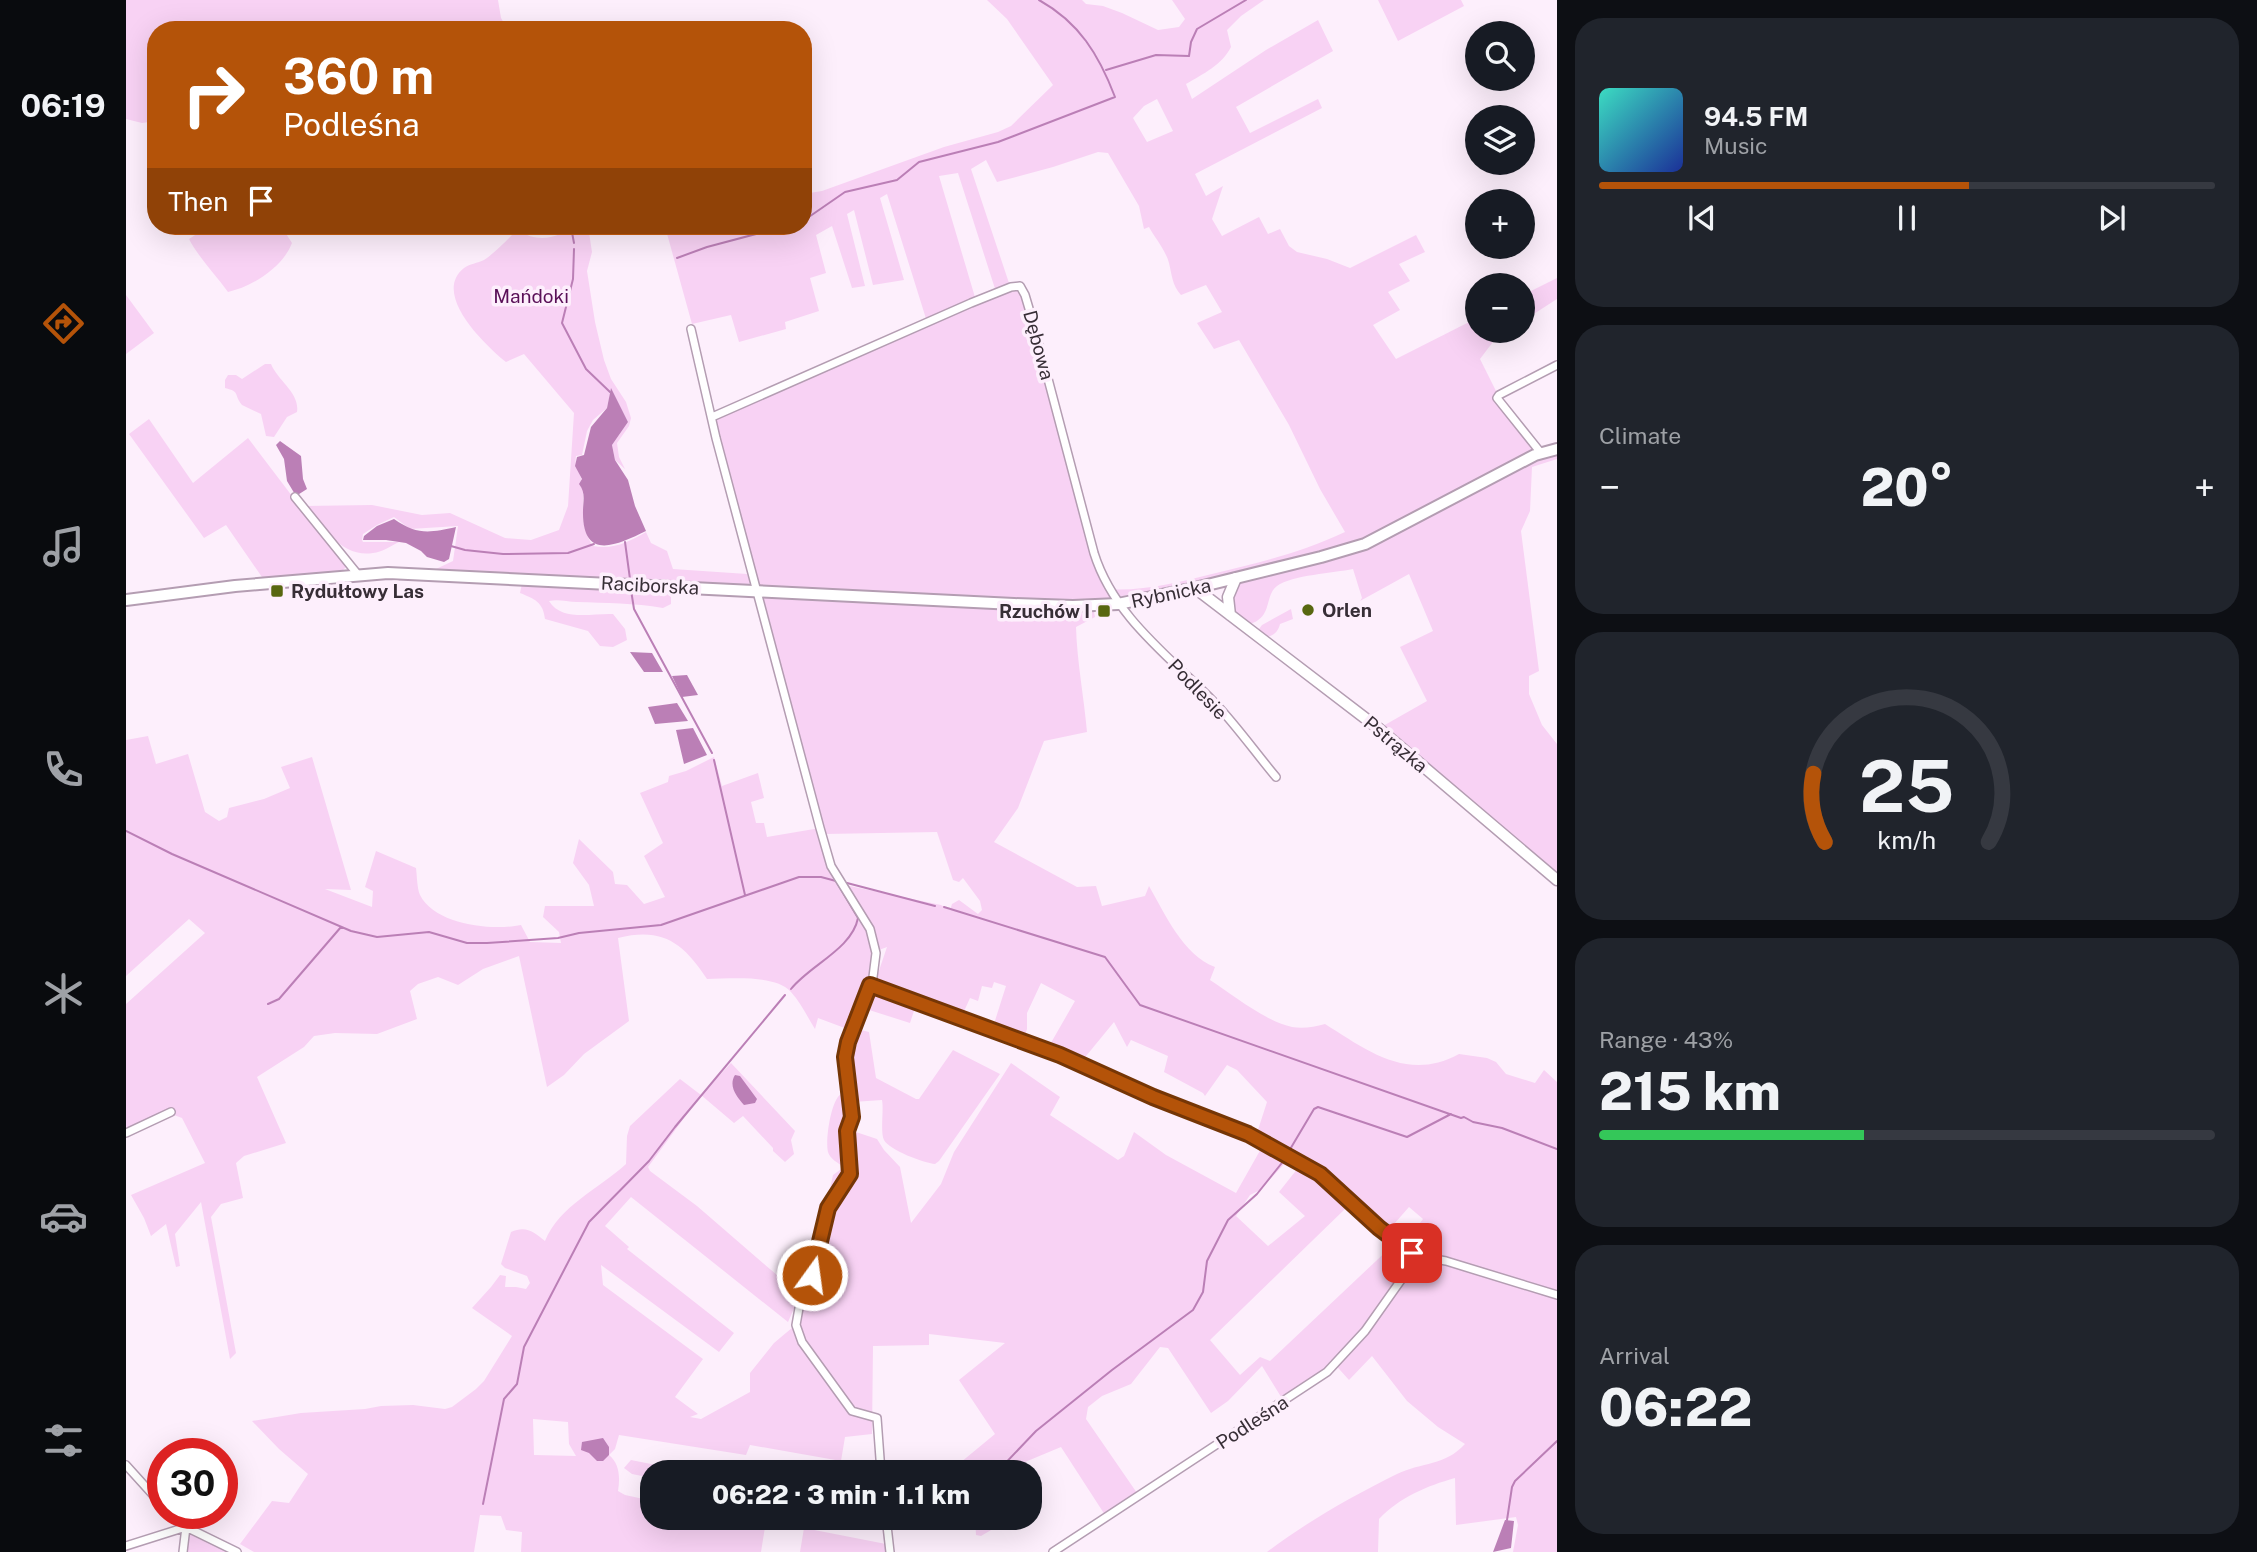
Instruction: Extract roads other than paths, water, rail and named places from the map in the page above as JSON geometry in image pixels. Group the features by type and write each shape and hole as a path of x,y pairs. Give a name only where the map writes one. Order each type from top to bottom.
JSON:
{"main road":[{"name":"Rybnicka","path":"758,590 1014,604 1118,604 1195,588 1365,544 1470,488 1541,453 1557,449"},
{"name":"Raciborska","path":"126,600 235,586 388,573 758,590"},
{"path":"1230,615 1227,597 1236,578"},
{"name":"Pstrązka","path":"1195,588 1378,728 1557,880"}],"street":[{"name":"Dębowa","path":"712,417 971,303 1020,286 1026,295 1100,570 1118,604"},
{"path":"691,329 791,724 831,866 870,929 875,943 876,953 870,985 845,1057 852,1117 847,1131 850,1174 828,1208 807,1293 799,1308 796,1325 802,1342 852,1411 877,1418 880,1460"},
{"path":"1541,453 1497,398 1557,365"},
{"path":"295,497 359,576"},
{"name":"Podlesie","path":"1118,604 1186,678 1213,702 1276,777"},
{"path":"870,985 1035,1046 1248,1134 1320,1174 1379,1228 1406,1250 1418,1256 1446,1261 1557,1295"},
{"path":"126,1133 172,1112"},
{"name":"Podleśna","path":"1054,1552 1327,1372 1365,1331 1418,1256"},
{"path":"126,1465 147,1488"},
{"path":"126,1546 180,1529"},
{"path":"183,1552 186,1529"},
{"path":"190,1529 237,1552"},
{"path":"887,1530 890,1552"}],"waterway":[{"path":"812,215 845,192 897,180 919,162 998,142 1115,97 1102,67 1086,41 1066,19 1039,0"},
{"path":"1106,70 1156,55 1189,56 1197,29 1246,0"},
{"path":"572,235 574,243"},
{"path":"677,258 752,235"},
{"path":"574,249 573,279 562,323 586,369 610,392"},
{"path":"625,542 630,579"},
{"path":"451,546 503,554 568,553 594,544"},
{"path":"631,590 634,609 712,753"},
{"path":"714,760 745,895"},
{"path":"126,831 172,854 351,931 377,937 429,932 467,943 558,938 579,933 661,925 799,877 821,877 836,881 858,918 854,929 839,948 791,989"},
{"path":"847,883 935,906"},
{"path":"944,907 1105,957 1140,1005 1557,1149"},
{"path":"268,1004 279,999 341,927"},
{"path":"483,1504 504,1399 517,1384 524,1347 589,1222 649,1161 785,995"},
{"path":"1289,1151 1314,1109 1318,1107 1407,1137 1451,1114"},
{"path":"1008,1460 1036,1431 1193,1310 1203,1292 1207,1261 1228,1220 1257,1194 1285,1159"},
{"path":"1507,1520 1515,1481 1557,1441"}],"place":[{"name":"Rydułtowy Las","path":"277,591"},
{"name":"Orlen","path":"1308,610"},
{"name":"Rzuchów I","path":"1104,611"}],"park label":[{"name":"Mańdoki","path":"531,296"}]}
